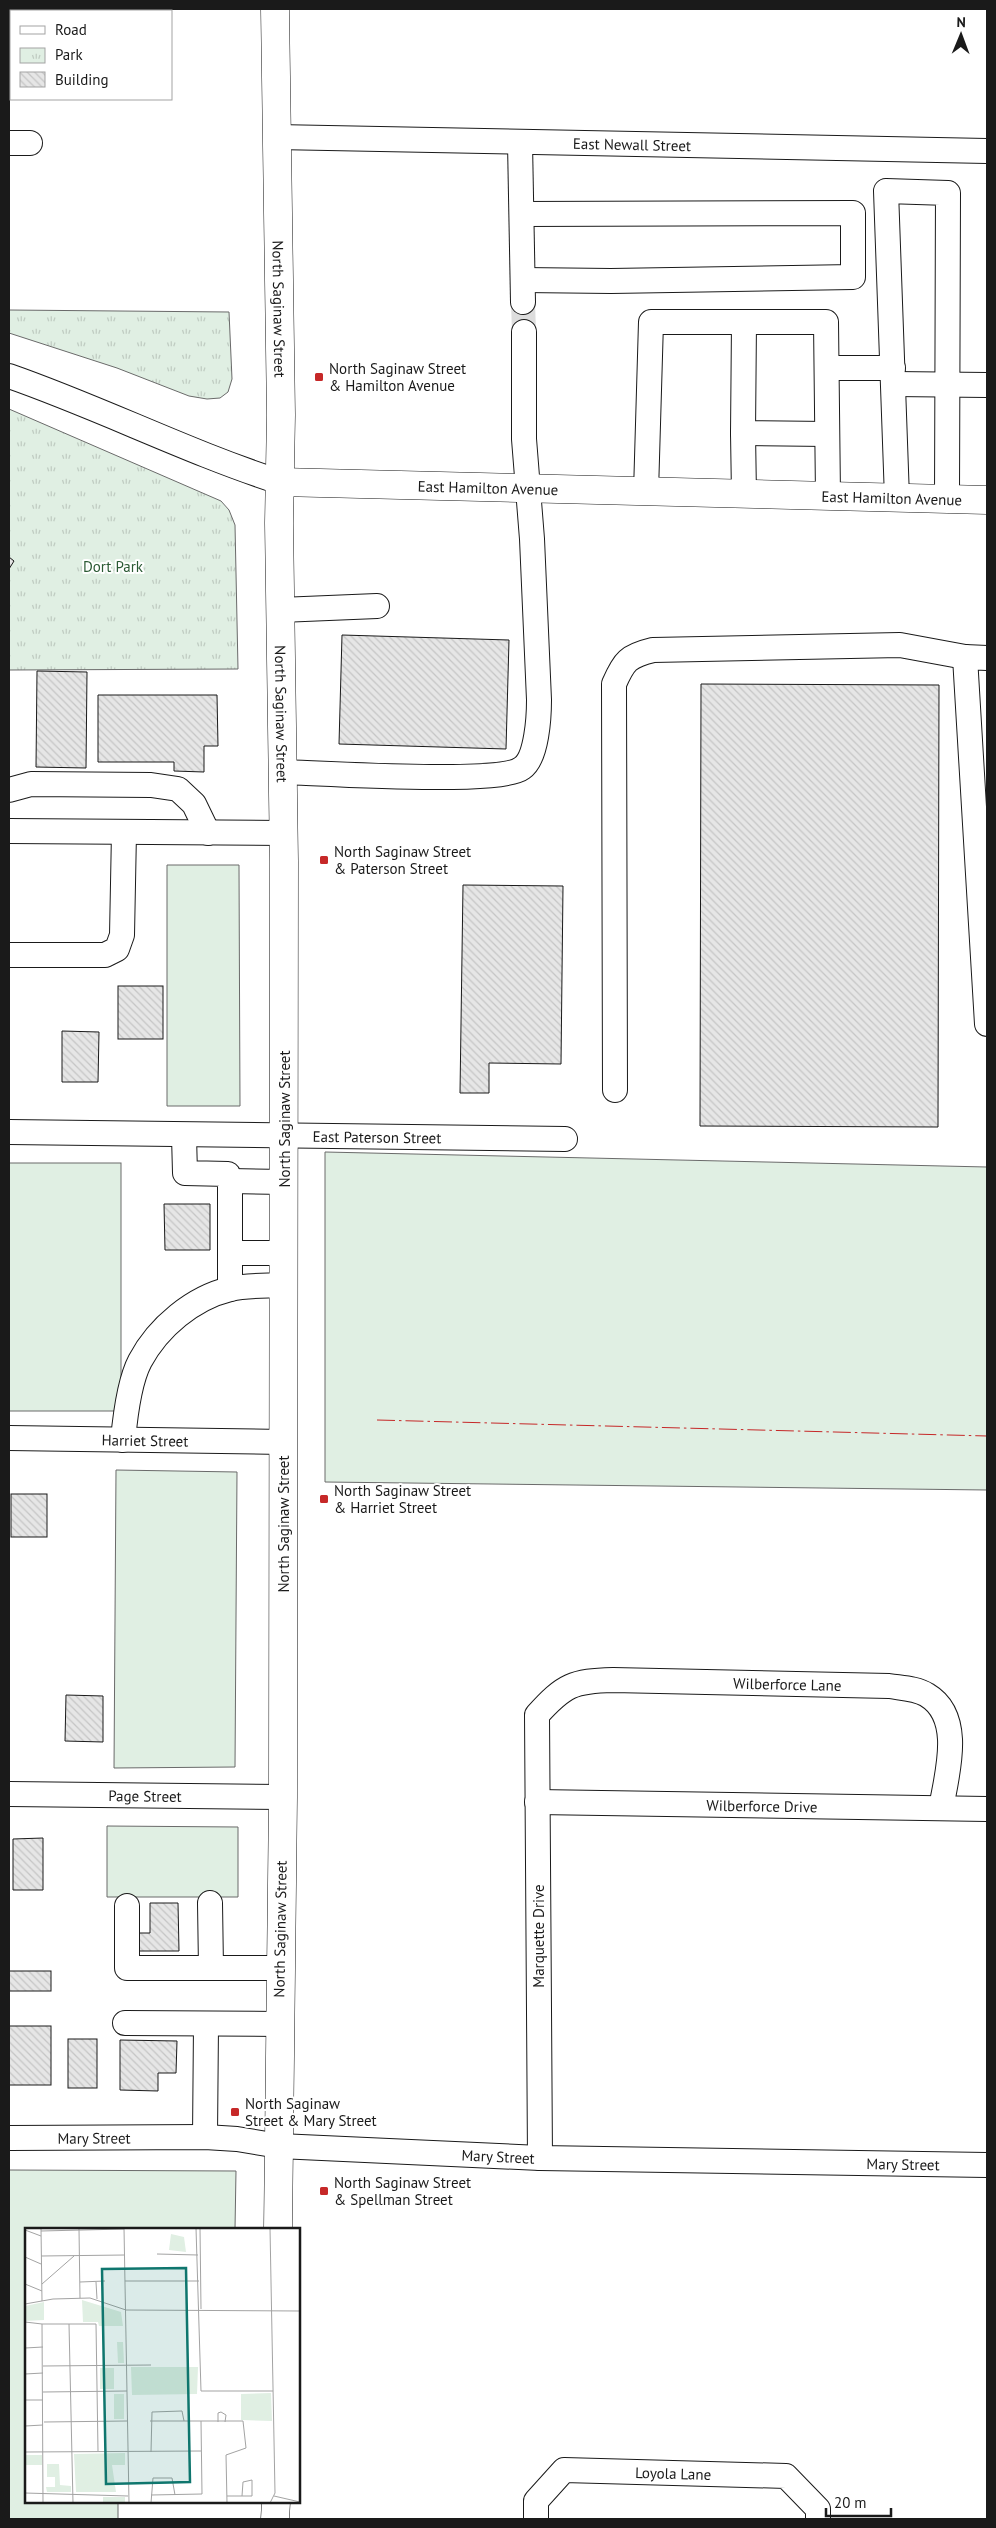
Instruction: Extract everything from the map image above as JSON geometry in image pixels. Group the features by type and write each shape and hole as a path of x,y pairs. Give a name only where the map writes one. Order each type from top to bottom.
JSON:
{"main road":[{"name":"North Saginaw Street","path":"275,9 281,415 280,610 284,834 282,1797 278,2024 278,2228"},
{"name":"East Hamilton Avenue","path":"280,482 529,490 987,500"},
{"path":"276,2503 276,2519"}],"street":[{"name":"East Newall Street","path":"276,137 987,151"},
{"path":"520,143 523,291 611,281 853,277 853,213 522,214"},
{"path":"897,498 886,191 948,193 947,498"},
{"path":"646,492 651,322 826,322 828,496"},
{"path":"744,322 744,495"},
{"path":"283,772 411,777 498,775 517,772 525,767 539,725 529,490 524,439 524,332"},
{"path":"826,368 893,376 948,386 987,385"},
{"name":"East Hamilton Avenue","path":"9,376 106,413 235,468 280,482"},
{"path":"744,433 827,434"},
{"path":"280,610 377,606"},
{"path":"615,1090 614,684 622,664 634,654 653,650 860,644 900,645 976,658 987,1024"},
{"path":"9,790 31,784 151,785 178,789 194,804 208,832"},
{"path":"9,831 284,834"},
{"path":"9,955 104,955 117,949 122,935 124,832"},
{"name":"East Paterson Street","path":"9,1132 184,1136 565,1139"},
{"path":"184,1136 185,1173 228,1174 230,1181 230,1289"},
{"path":"230,1181 284,1182"},
{"path":"230,1253 284,1253"},
{"path":"123,1440 126,1412 140,1362 159,1335 182,1311 206,1296 230,1289 284,1285"},
{"name":"Harriet Street","path":"9,1438 283,1442"},
{"name":"Wilberforce Lane","path":"537,1715 563,1690 577,1683 591,1681 889,1686 918,1691 937,1702 943,1710 948,1729 950,1748 942,1808"},
{"name":"Marquette Drive","path":"537,1715 540,2158"},
{"name":"Page Street","path":"9,1794 282,1797"},
{"name":"Wilberforce Drive","path":"537,1802 987,1809"},
{"path":"210,1903 211,1968"},
{"path":"126,1906 127,1968 280,1968"},
{"path":"125,2023 278,2024"},
{"path":"205,2137 206,2025"},
{"name":"Mary Street","path":"9,2138 205,2137 237,2139 279,2146 540,2158 987,2165"},
{"name":"Loyola Lane","path":"536,2519 536,2500 564,2470 786,2476 818,2509 818,2519"}],"green space":[{"path":"9,310 229,312 232,379 228,392 220,398 207,399 189,396 117,368 9,333"},
{"name":"Dort Park","path":"9,409 221,501 229,510 235,525 238,669 9,670"},
{"path":"167,865 239,865 240,1106 167,1106"},
{"path":"325,1152 987,1167 987,1490 325,1482"},
{"path":"9,1163 121,1163 121,1411 9,1411"},
{"path":"116,1470 237,1472 235,1767 114,1768"},
{"path":"107,1826 238,1827 238,1897 107,1897"},
{"path":"9,2170 236,2171 235,2228 25,2228 25,2503 118,2503 118,2519 9,2519"}],"building":[{"path":"9,557 14,561 9,569"},
{"path":"342,635 509,640 506,749 339,744"},
{"path":"37,671 87,672 86,768 36,767"},
{"path":"701,684 939,685 938,1127 700,1126"},
{"path":"98,695 217,695 218,746 204,746 204,772 174,771 174,762 98,762"},
{"path":"463,885 563,886 561,1064 489,1063 489,1093 460,1093"},
{"path":"118,986 163,986 163,1039 118,1039"},
{"path":"62,1031 99,1032 98,1082 62,1082"},
{"path":"164,1204 210,1204 210,1250 165,1250"},
{"path":"11,1494 47,1494 47,1537 11,1537"},
{"path":"66,1695 103,1696 103,1742 65,1741"},
{"path":"43,1838 43,1890 13,1890 13,1839"},
{"path":"150,1903 178,1903 179,1951 139,1951 139,1933 150,1933"},
{"path":"9,1971 51,1971 51,1991 9,1991"},
{"path":"9,2026 51,2026 51,2085 9,2085"},
{"path":"68,2039 97,2039 97,2088 68,2088"},
{"path":"120,2040 177,2041 176,2073 158,2073 158,2091 120,2090"}],"tunnel":[{"path":"523,302 524,332"}],"power":[{"path":"377,1420 987,1436"}],"place":[{"name":"North Saginaw Street & Hamilton Avenue","path":"319,377"},
{"name":"North Saginaw Street & Paterson Street","path":"324,860"},
{"name":"North Saginaw Street & Harriet Street","path":"324,1499"},
{"name":"North Saginaw Street & Mary Street","path":"235,2112"},
{"name":"North Saginaw Street & Spellman Street","path":"324,2191"}]}
